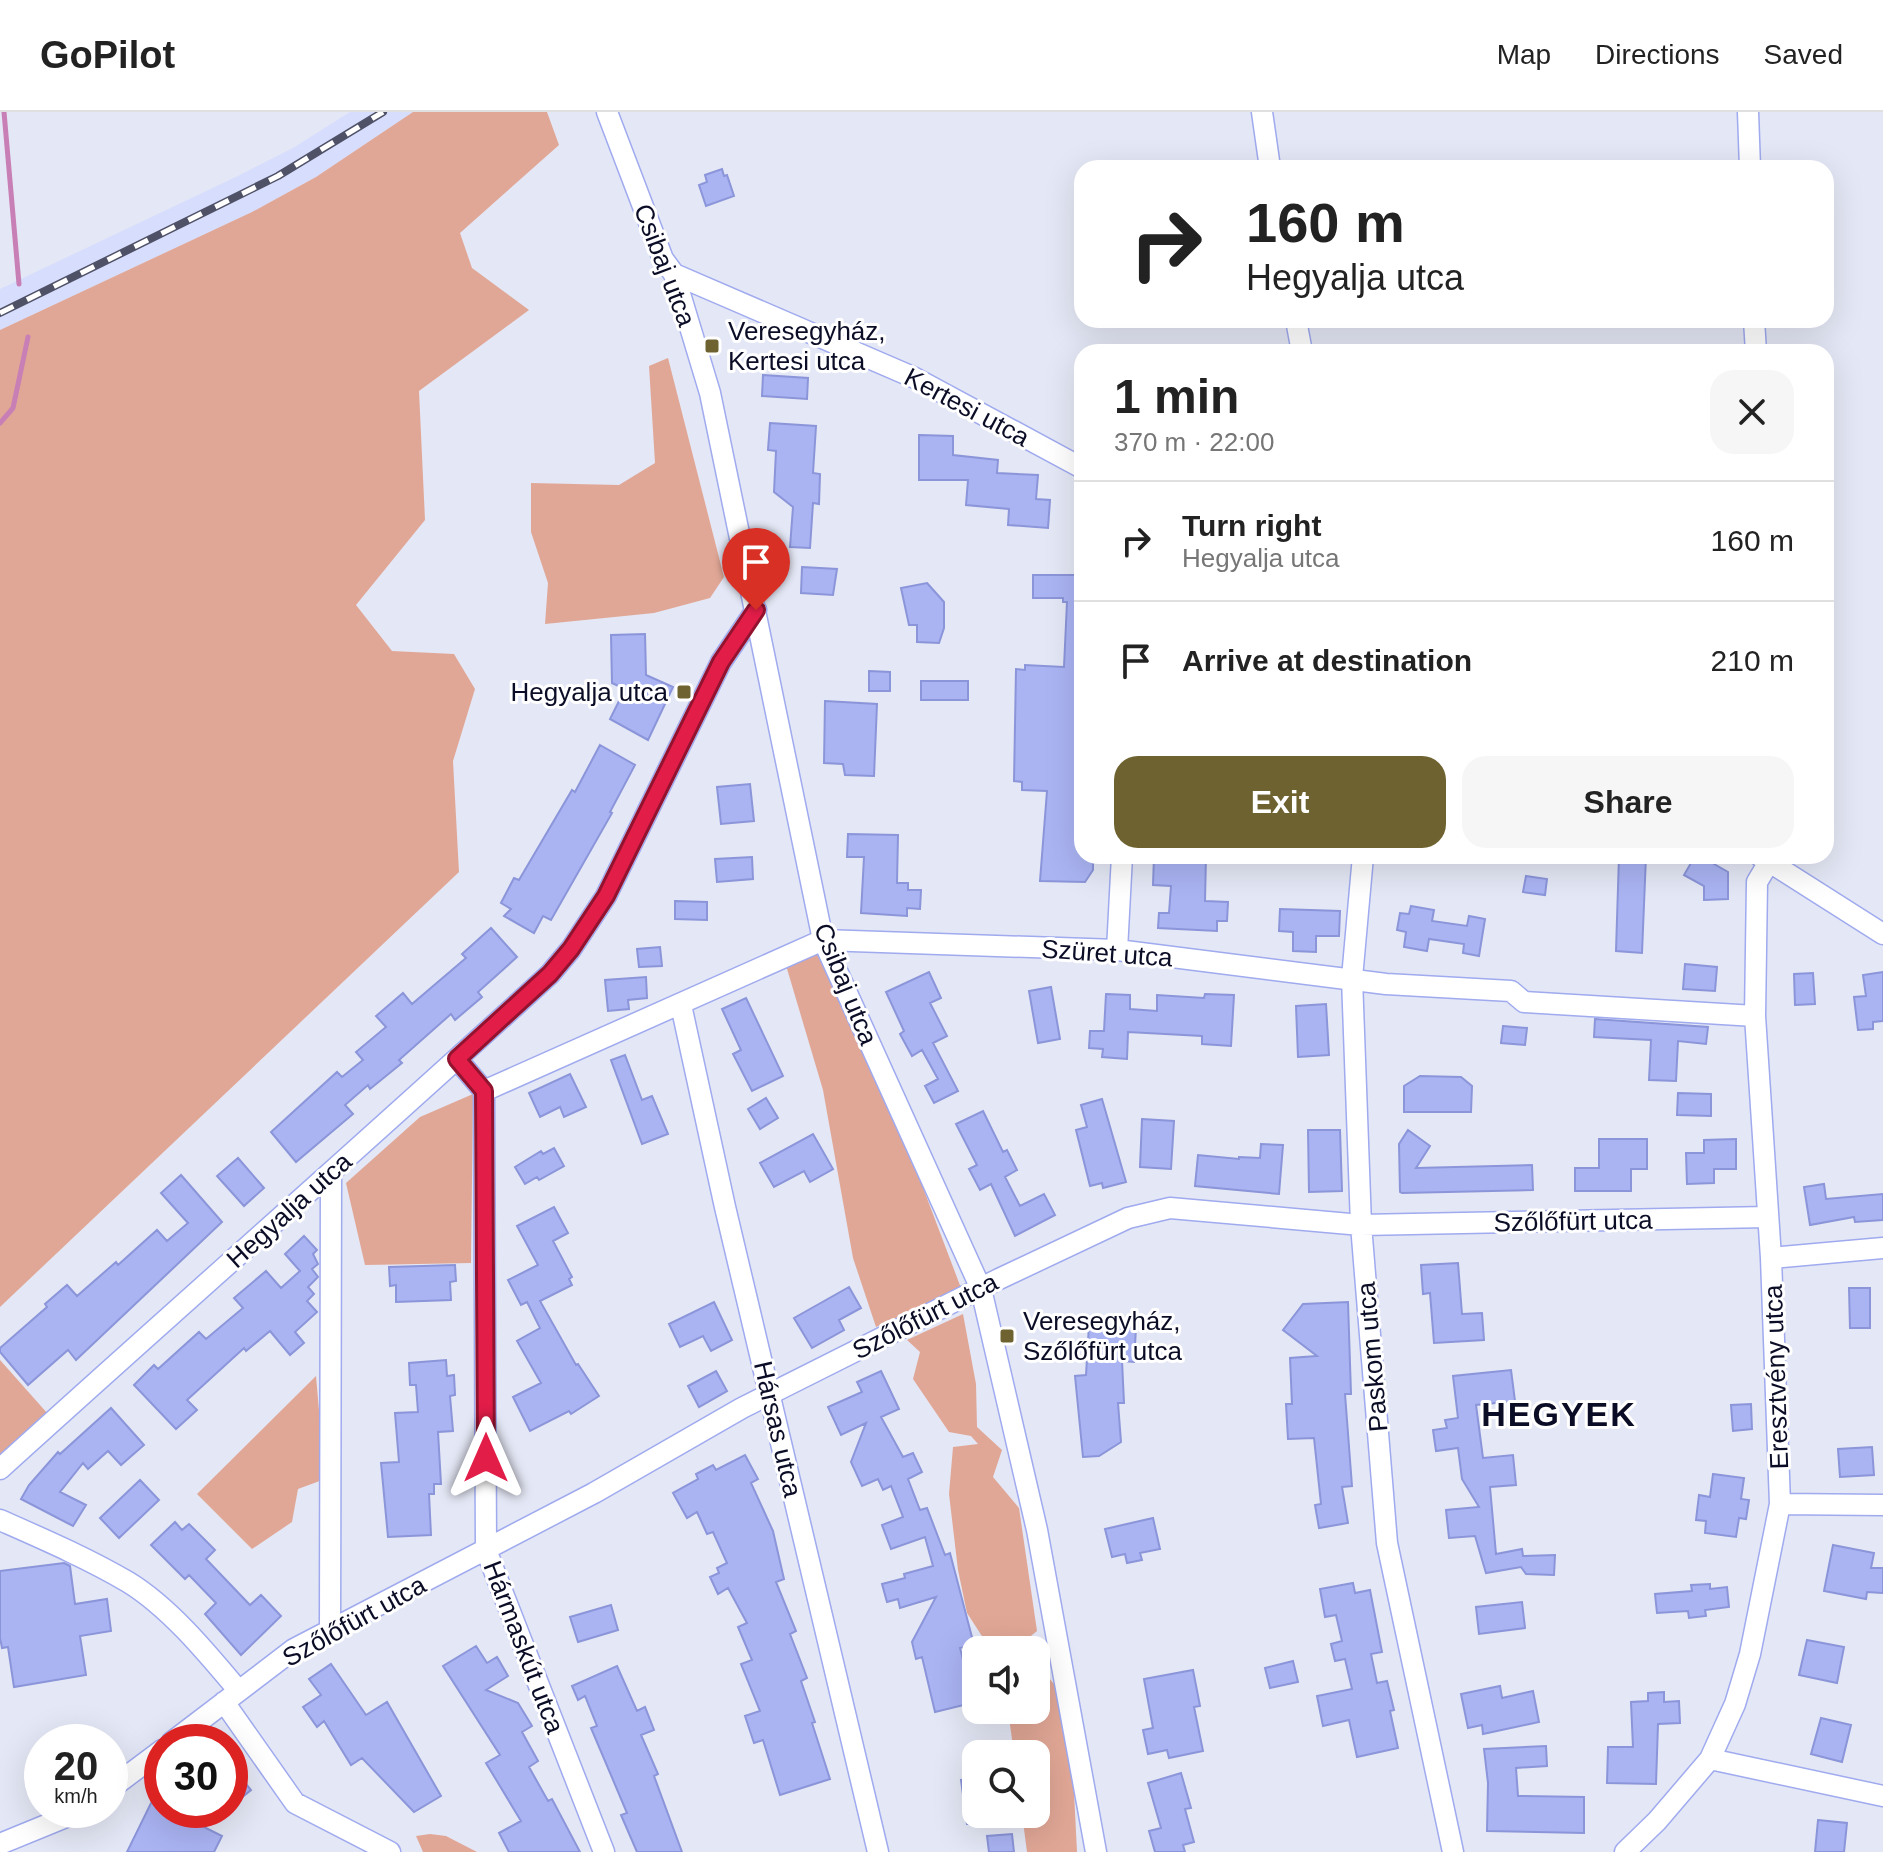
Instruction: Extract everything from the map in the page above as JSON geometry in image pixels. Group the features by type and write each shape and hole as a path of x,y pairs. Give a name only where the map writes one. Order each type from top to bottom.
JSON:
{"street":[{"name":"Csibaj utca","path":"607,112 663,259 674,274 710,393 823,940 981,1289 1037,1530 1096,1852"},
{"path":"1262,112 1269,160"},
{"path":"1748,112 1750,160"},
{"name":"Kertesi utca","path":"674,274 915,378 1074,464"},
{"name":"Hegyalja utca","path":"0,1469 550,974 571,949 606,896 721,662 756,610"},
{"path":"1117,950 1122,864"},
{"name":"Paskom utca","path":"1362,864 1352,978 1361,1225 1387,1543 1453,1852"},
{"name":"Eresztvény utca","path":"1625,1852 1657,1821 1710,1759 1735,1704 1750,1654 1780,1504 1771,1258 1755,1016 1757,882 1772,864"},
{"path":"1779,864 1883,934"},
{"name":"Szüret utca","path":"484,1091 823,940 1117,950 1386,984 1511,991 1524,1002 1755,1016"},
{"name":"Hársas utca","path":"681,1005 725,1207 878,1852"},
{"path":"457,1059 484,1091"},
{"name":"Hármaskút utca","path":"484,1091 486,1550 604,1852"},
{"path":"330,1631 331,1173"},
{"name":"Szőlőfürt utca","path":"195,1724 294,1649 594,1493 770,1393 1128,1218 1170,1208 1361,1225 1768,1217"},
{"path":"1771,1258 1883,1248"},
{"path":"1780,1504 1883,1505"},
{"path":"0,1520 71,1552 129,1583 155,1602 231,1696 295,1803 390,1852"},
{"path":"1710,1759 1883,1796"},
{"path":"0,1844 39,1828"}],"shaded area":[{"path":"350,112 413,112 316,177 252,212 0,330 0,289 240,175 293,148"},
{"path":"413,112 547,112 559,145 460,233 472,268 529,310 419,391 425,520 356,605 392,651 454,654 475,689 453,761 459,872 0,1307 0,330 252,212 316,177"},
{"path":"668,358 724,577 710,598 654,613 545,624 548,583 531,532 531,483 619,485 655,463 649,366"},
{"path":"818,953 911,1156 961,1288 876,1327 853,1258 823,1090 785,962"},
{"path":"473,1094 471,1263 365,1265 346,1183 420,1117"},
{"path":"963,1314 976,1384 977,1427 1002,1450 993,1477 1019,1508 1037,1631 1031,1636 982,1636 967,1613 958,1570 949,1494 953,1447 978,1444 971,1436 949,1432 913,1379 920,1352 907,1340"},
{"path":"0,1360 48,1414 0,1459"},
{"path":"316,1376 325,1479 298,1489 292,1522 252,1549 197,1494"},
{"path":"1050,1679 1058,1689 1072,1752 1077,1852 1027,1852 1024,1828 1050,1828 1050,1740 1012,1740 1010,1724 1050,1724"},
{"path":"416,1836 446,1836 477,1852 423,1852"}],"building":[{"path":"722,169 734,196 706,206 699,185 707,182 705,175"},
{"path":"763,375 808,378 807,399 762,396"},
{"path":"770,423 816,426 813,473 820,474 819,504 813,503 810,548 790,547 793,507 774,492 776,451 768,450"},
{"path":"919,435 953,436 953,455 998,460 997,473 1038,475 1036,499 1050,500 1048,528 1008,525 1009,509 966,505 968,480 919,480"},
{"path":"802,567 837,569 833,595 801,593"},
{"path":"1033,575 1074,575 1074,864 1093,864 1093,870 1085,882 1040,881 1047,791 1022,790 1022,782 1014,781 1016,669 1025,670 1025,665 1064,667 1067,602 1063,602 1063,598 1033,598"},
{"path":"927,583 944,602 944,628 939,643 917,642 917,625 909,625 901,588"},
{"path":"645,634 646,675 673,687 648,740 610,719 625,689 612,683 611,635"},
{"path":"869,671 890,672 890,691 869,691"},
{"path":"921,681 968,681 968,700 921,700"},
{"path":"825,701 877,704 874,776 845,775 843,764 824,763"},
{"path":"600,745 635,765 612,813 551,920 543,916 534,933 504,916 511,909 501,903 514,878 519,880 572,790 575,792"},
{"path":"750,784 754,821 721,824 717,787"},
{"path":"848,834 898,835 897,883 908,883 908,890 921,890 920,909 907,908 907,916 861,913 864,857 847,857"},
{"path":"752,857 753,879 717,882 715,859"},
{"path":"1154,864 1206,864 1205,901 1228,902 1227,921 1217,921 1217,931 1158,928 1159,913 1169,913 1171,886 1153,885"},
{"path":"1619,864 1646,864 1642,953 1616,951"},
{"path":"1690,864 1714,864 1728,872 1728,899 1704,900 1704,886 1684,875"},
{"path":"1526,876 1547,879 1545,895 1523,892"},
{"path":"675,901 707,902 707,920 675,919"},
{"path":"1411,906 1434,910 1432,921 1467,926 1469,916 1485,919 1479,956 1463,953 1464,944 1429,939 1427,951 1404,947 1406,932 1397,930 1400,913 1409,914"},
{"path":"1280,909 1340,911 1339,936 1316,936 1316,952 1293,951 1293,932 1279,931"},
{"path":"491,928 517,957 478,992 482,997 455,1020 451,1014 399,1060 402,1063 370,1089 368,1085 345,1105 353,1114 296,1162 271,1132 337,1072 342,1077 363,1060 356,1052 386,1027 376,1016 403,993 412,1004 466,958 462,954"},
{"path":"660,947 662,966 639,967 637,949"},
{"path":"1685,964 1717,967 1715,991 1683,989"},
{"path":"929,972 941,998 930,1003 947,1036 933,1043 958,1091 934,1103 925,1086 938,1079 922,1050 912,1056 900,1034 904,1031 886,992"},
{"path":"1883,972 1883,1021 1873,1022 1873,1029 1858,1030 1854,997 1866,996 1863,975"},
{"path":"1813,973 1815,1004 1795,1005 1794,974"},
{"path":"646,977 647,998 628,1000 629,1009 608,1011 605,980"},
{"path":"1051,987 1060,1039 1038,1043 1029,991"},
{"path":"1106,994 1130,995 1130,1009 1157,1011 1157,995 1204,998 1205,994 1234,995 1231,1046 1202,1044 1202,1036 1128,1032 1127,1059 1102,1057 1103,1049 1089,1048 1090,1031 1104,1031"},
{"path":"746,998 783,1076 752,1091 733,1054 741,1050 722,1009"},
{"path":"1326,1004 1329,1055 1298,1057 1296,1006"},
{"path":"1595,1019 1708,1027 1706,1044 1678,1041 1676,1081 1649,1080 1651,1040 1594,1037"},
{"path":"1503,1026 1527,1028 1525,1045 1501,1043"},
{"path":"625,1055 642,1100 652,1096 668,1134 642,1144 611,1060"},
{"path":"570,1074 586,1107 564,1117 560,1107 540,1117 529,1093"},
{"path":"1420,1076 1461,1077 1472,1086 1471,1112 1404,1112 1404,1086"},
{"path":"1678,1093 1711,1094 1711,1116 1677,1115"},
{"path":"766,1098 778,1118 760,1129 748,1109"},
{"path":"1102,1099 1126,1182 1103,1188 1102,1183 1090,1186 1076,1130 1087,1127 1081,1105"},
{"path":"983,1111 1003,1152 1007,1150 1017,1170 1005,1177 1020,1206 1044,1194 1055,1215 1015,1236 991,1184 980,1190 969,1169 977,1165 956,1124"},
{"path":"1142,1119 1174,1121 1171,1169 1140,1167"},
{"path":"1308,1130 1340,1130 1342,1191 1309,1192"},
{"path":"1408,1130 1430,1146 1416,1168 1532,1165 1533,1190 1402,1193 1399,1144"},
{"path":"813,1134 833,1169 810,1182 804,1171 774,1187 760,1163"},
{"path":"1599,1139 1647,1139 1647,1169 1631,1169 1631,1191 1575,1191 1575,1168 1599,1168"},
{"path":"1736,1139 1736,1169 1714,1169 1714,1183 1687,1184 1686,1153 1704,1153 1704,1140"},
{"path":"1261,1144 1283,1145 1279,1194 1195,1186 1198,1155 1260,1158"},
{"path":"554,1148 564,1166 525,1184 515,1167 541,1151 543,1154"},
{"path":"238,1158 264,1188 244,1206 217,1176"},
{"path":"181,1175 222,1222 76,1360 68,1350 28,1385 0,1352 0,1348 67,1285 77,1296 157,1230 167,1241 188,1223 161,1193"},
{"path":"1824,1184 1826,1199 1883,1194 1883,1220 1855,1222 1854,1217 1810,1225 1804,1187"},
{"path":"554,1207 568,1233 553,1241 572,1277 569,1279 572,1285 540,1301 576,1365 599,1396 571,1414 569,1411 530,1431 513,1397 541,1383 517,1341 540,1328 527,1302 521,1305 508,1280 538,1265 517,1226"},
{"path":"304,1236 317,1250 313,1254 318,1264 312,1269 318,1277 308,1287 314,1294 307,1301 317,1312 295,1332 304,1343 290,1355 270,1331 246,1351 244,1348 187,1400 197,1410 176,1429 134,1385 154,1365 158,1369 199,1332 206,1339 243,1308 234,1298 266,1271 281,1288 300,1271 285,1254"},
{"path":"1458,1263 1462,1314 1482,1313 1484,1340 1434,1343 1430,1293 1423,1294 1421,1265"},
{"path":"455,1265 456,1281 450,1282 451,1300 396,1302 396,1285 390,1286 389,1267"},
{"path":"849,1287 861,1308 839,1320 844,1330 812,1348 794,1318"},
{"path":"1849,1288 1870,1288 1870,1328 1850,1328"},
{"path":"714,1302 732,1340 711,1351 703,1336 680,1347 669,1324"},
{"path":"1348,1302 1351,1394 1345,1394 1352,1486 1342,1487 1348,1523 1319,1528 1315,1505 1321,1504 1314,1438 1288,1439 1286,1404 1292,1404 1290,1358 1317,1356 1283,1330 1303,1304"},
{"path":"1089,1325 1136,1328 1134,1362 1122,1361 1124,1403 1118,1403 1121,1442 1099,1456 1083,1457 1075,1376 1086,1375"},
{"path":"446,1360 447,1376 454,1375 455,1395 450,1396 453,1431 438,1432 441,1484 434,1484 434,1494 429,1494 431,1535 388,1537 381,1463 399,1462 395,1413 418,1412 416,1385 410,1385 409,1363"},
{"path":"1511,1370 1515,1401 1476,1405 1483,1458 1513,1455 1516,1485 1490,1487 1496,1554 1522,1549 1523,1556 1555,1555 1554,1575 1526,1574 1521,1567 1486,1573 1475,1536 1449,1538 1446,1510 1479,1507 1462,1479 1458,1448 1436,1451 1433,1430 1447,1428 1445,1420 1458,1418 1453,1376"},
{"path":"716,1371 727,1391 699,1407 688,1386"},
{"path":"881,1371 899,1409 881,1417 903,1457 913,1453 922,1472 908,1479 920,1510 927,1508 945,1555 950,1553 972,1636 962,1636 960,1648 962,1705 935,1712 922,1657 916,1659 912,1642 936,1597 900,1608 898,1599 887,1602 882,1584 933,1566 925,1537 891,1549 882,1525 903,1517 891,1486 883,1490 878,1479 862,1486 851,1462 866,1423 841,1435 828,1407 862,1392 857,1382"},
{"path":"1751,1404 1752,1429 1733,1431 1731,1405"},
{"path":"111,1408 144,1445 121,1465 108,1451 88,1469 83,1463 60,1492 86,1505 73,1526 21,1499 58,1452 60,1454"},
{"path":"1872,1447 1874,1475 1840,1477 1838,1449"},
{"path":"745,1455 758,1479 751,1483 773,1531 784,1579 776,1582 796,1631 790,1634 807,1678 801,1681 830,1779 780,1795 763,1740 754,1743 745,1716 760,1711 741,1664 752,1660 738,1627 747,1623 728,1588 718,1594 710,1577 719,1573 717,1568 727,1563 713,1532 707,1534 697,1512 687,1518 673,1493 698,1479 696,1474 713,1465 716,1470"},
{"path":"1713,1474 1744,1478 1741,1499 1749,1500 1746,1519 1739,1518 1736,1537 1705,1533 1706,1521 1696,1520 1699,1495 1710,1497"},
{"path":"140,1480 159,1500 119,1538 100,1518"},
{"path":"1153,1518 1160,1549 1140,1553 1142,1560 1127,1563 1125,1554 1112,1557 1105,1529"},
{"path":"175,1522 182,1530 189,1524 215,1550 206,1559 250,1605 261,1595 281,1616 241,1655 205,1614 216,1603 189,1575 185,1579 151,1545"},
{"path":"1833,1545 1874,1553 1871,1568 1883,1568 1883,1593 1867,1592 1866,1599 1824,1591"},
{"path":"64,1563 70,1566 75,1604 107,1599 111,1631 80,1636 86,1675 14,1687 8,1647 2,1648 0,1638 0,1571"},
{"path":"1353,1583 1355,1593 1370,1590 1382,1652 1371,1654 1377,1683 1387,1681 1398,1748 1357,1757 1349,1720 1323,1726 1317,1696 1352,1689 1345,1659 1335,1661 1331,1644 1342,1641 1336,1615 1325,1617 1320,1589"},
{"path":"1710,1584 1710,1589 1727,1587 1729,1607 1705,1610 1706,1616 1689,1618 1688,1611 1657,1613 1655,1594 1692,1591 1691,1585"},
{"path":"1522,1602 1525,1628 1479,1634 1476,1607"},
{"path":"611,1605 618,1630 578,1642 570,1617"},
{"path":"1807,1640 1844,1647 1837,1683 1799,1675"},
{"path":"476,1646 487,1663 497,1657 508,1676 486,1690 518,1703 532,1726 522,1732 538,1761 529,1767 548,1801 552,1799 580,1852 509,1852 499,1833 521,1821 486,1763 500,1755 443,1666"},
{"path":"1293,1661 1298,1682 1270,1688 1265,1668"},
{"path":"331,1664 366,1715 387,1702 441,1796 414,1812 362,1758 351,1765 324,1721 317,1727 303,1707 321,1695 309,1679"},
{"path":"617,1666 637,1711 645,1707 654,1730 641,1735 658,1774 654,1776 682,1852 637,1852 621,1815 627,1813 591,1728 597,1726 585,1696 578,1700 572,1686"},
{"path":"1193,1670 1200,1706 1194,1707 1203,1751 1169,1758 1167,1750 1148,1754 1143,1730 1153,1728 1144,1679"},
{"path":"1500,1686 1502,1698 1533,1691 1539,1722 1483,1734 1482,1725 1468,1728 1461,1694"},
{"path":"1664,1692 1664,1702 1679,1701 1680,1723 1658,1724 1656,1784 1607,1783 1608,1747 1633,1747 1631,1702 1648,1701 1648,1693"},
{"path":"1821,1718 1851,1725 1842,1762 1811,1754"},
{"path":"1546,1746 1547,1766 1516,1768 1518,1796 1584,1797 1584,1833 1487,1831 1488,1783 1484,1749"},
{"path":"1181,1773 1191,1808 1185,1809 1194,1842 1183,1845 1185,1852 1155,1852 1149,1831 1161,1828 1148,1783"},
{"path":"144,1817 144,1828 206,1828 222,1836 214,1852 127,1852"},
{"path":"1818,1820 1847,1823 1844,1852 1815,1852"},
{"path":"1012,1834 1014,1852 989,1852 987,1836"}],"waterway":[{"path":"4,112 19,284"},
{"path":"0,423 13,408 28,337"}],"railway":[{"path":"0,313 278,176 383,112"}],"place":[{"name":"Veresegyház, Kertesi utca","path":"712,346"},
{"name":"Hegyalja utca","path":"684,692"},
{"name":"Veresegyház, Szőlőfürt utca","path":"1007,1336"}],"district":[{"name":"HEGYEK","path":"1559,1414"}],"route":[{"path":"486,1458 484,1091 457,1059 550,974 571,949 606,896 721,662 756,610"}]}
